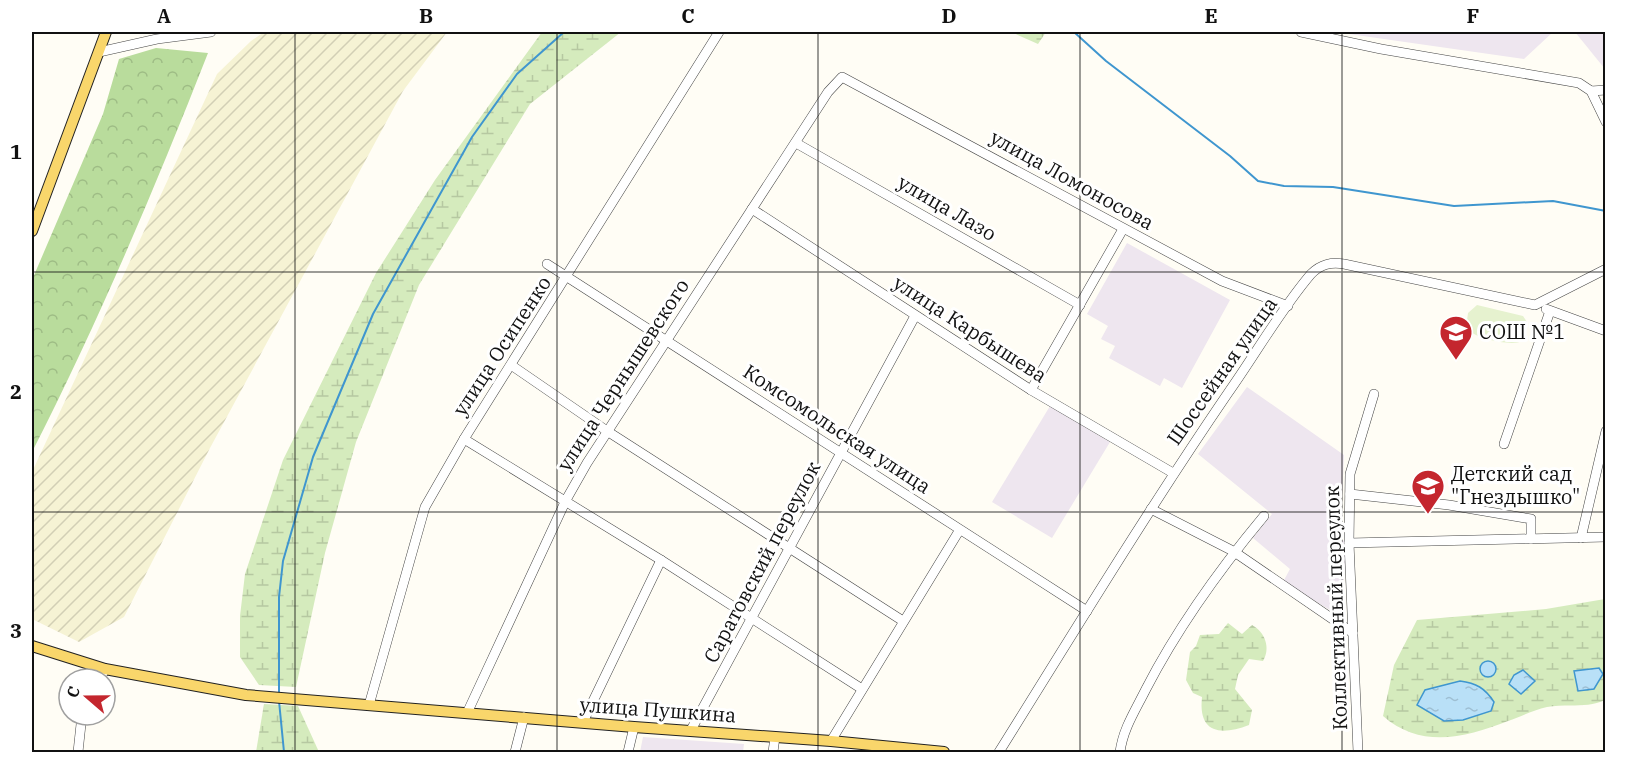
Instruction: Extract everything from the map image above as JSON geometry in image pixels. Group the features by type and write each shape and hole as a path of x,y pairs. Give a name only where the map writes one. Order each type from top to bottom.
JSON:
{"main road":[{"path":"32,231 106,32"},
{"name":"улица Пушкина","path":"32,646 99,667"},
{"name":"улица Пушкина","path":"117,671 246,695 831,741 944,753"}],"street":[{"path":"99,52 157,39 211,32"},
{"name":"улица Осипенко","path":"369,705 425,507 464,439 719,32"},
{"path":"1300,32 1382,49 1579,83 1591,91 1605,122"},
{"name":"улица Чернышевского","path":"468,711 566,500 607,431 666,340 828,92 842,77"},
{"name":"улица Ломоносова","path":"842,77 1123,230 1222,281 1288,306"},
{"path":"1591,91 1605,90"},
{"name":"улица Лазо","path":"796,143 1080,305"},
{"name":"улица Карбышева","path":"752,209 1031,390 1173,473"},
{"path":"1031,390 1123,230"},
{"name":"Шоссейная улица","path":"999,753 1173,473 1288,306 1312,273 1320,266 1334,262 1535,305 1605,331"},
{"name":"Комсомольская улица","path":"547,264 959,531 1087,610"},
{"path":"1535,305 1605,269"},
{"path":"1504,444 1550,311"},
{"name":"Саратовский переулок","path":"691,730 915,316"},
{"path":"511,365 607,431 903,621"},
{"name":"Коллективный переулок","path":"1358,753 1349,543 1350,474 1374,394"},
{"path":"1581,538 1605,431"},
{"path":"464,439 566,500 862,689"},
{"path":"1350,494 1449,505 1532,519 1531,539"},
{"path":"1150,509 1234,552 1353,633"},
{"path":"1120,753 1123,733 1169,644 1234,552 1264,516"},
{"path":"831,741 959,531"},
{"path":"1349,543 1605,537"},
{"path":"583,722 661,560"},
{"path":"514,753 524,717"},
{"path":"78,753 81,727"},
{"path":"628,753 634,727"},
{"path":"773,753 775,737"}],"shaded area":[{"path":"264,32 447,32 403,91 210,448 124,617 79,642 32,619 32,472 217,74 251,41"},
{"path":"1335,32 1553,32 1524,59"},
{"path":"1575,32 1605,32 1605,69"},
{"path":"1127,243 1230,300 1182,388 1164,378 1160,386 1109,358 1115,346 1101,339 1108,326 1087,314"},
{"path":"1247,387 1344,455 1340,540 1346,541 1344,580 1330,610 1283,582 1290,569 1253,538 1272,514 1198,454"},
{"path":"1050,406 1110,442 1052,538 992,502"},
{"path":"643,737 744,744 743,752 640,752"}],"green space":[{"path":"542,32 621,32 530,104 419,285 356,442 325,553 296,687 259,685 240,657 240,616 245,574 283,460 376,273 435,180"},
{"path":"1011,32 1046,32 1038,44"},
{"path":"156,48 208,53 125,255 32,452 32,280 103,114 119,59"},
{"path":"1477,305 1523,316 1527,322 1522,341 1502,342 1470,332 1466,328 1468,313"},
{"path":"1605,599 1605,700 1584,705 1547,707 1460,736 1428,737 1398,726 1383,716 1394,665 1417,620 1546,609"},
{"path":"1228,623 1242,634 1252,625 1257,628 1265,641 1266,651 1263,661 1249,659 1238,675 1235,689 1252,710 1249,725 1220,730 1207,725 1202,709 1202,697 1193,693 1186,680 1190,652 1196,646 1200,635 1219,634"},
{"path":"264,704 298,706 319,752 256,752"}],"water":[{"path":"1485,661 1491,661 1496,669 1494,675 1485,677 1480,672 1480,666"},
{"path":"1599,668 1603,674 1594,689 1578,691 1574,671"},
{"path":"1523,670 1535,681 1521,694 1509,684 1514,675"},
{"path":"1460,681 1471,683 1484,690 1494,702 1491,711 1463,720 1444,721 1417,705 1425,690"}],"waterway":[{"path":"279,695 279,597 283,561 313,457 373,314 472,137 517,74 564,32"},
{"path":"1074,32 1106,61 1230,156 1258,181 1284,186 1333,187 1454,206 1553,201 1606,211"},
{"path":"279,701 284,752"}],"place":[{"name":"СОШ №1","path":"1456,361"},
{"name":"Детский сад \"Гнездышко\"","path":"1428,515"}]}
